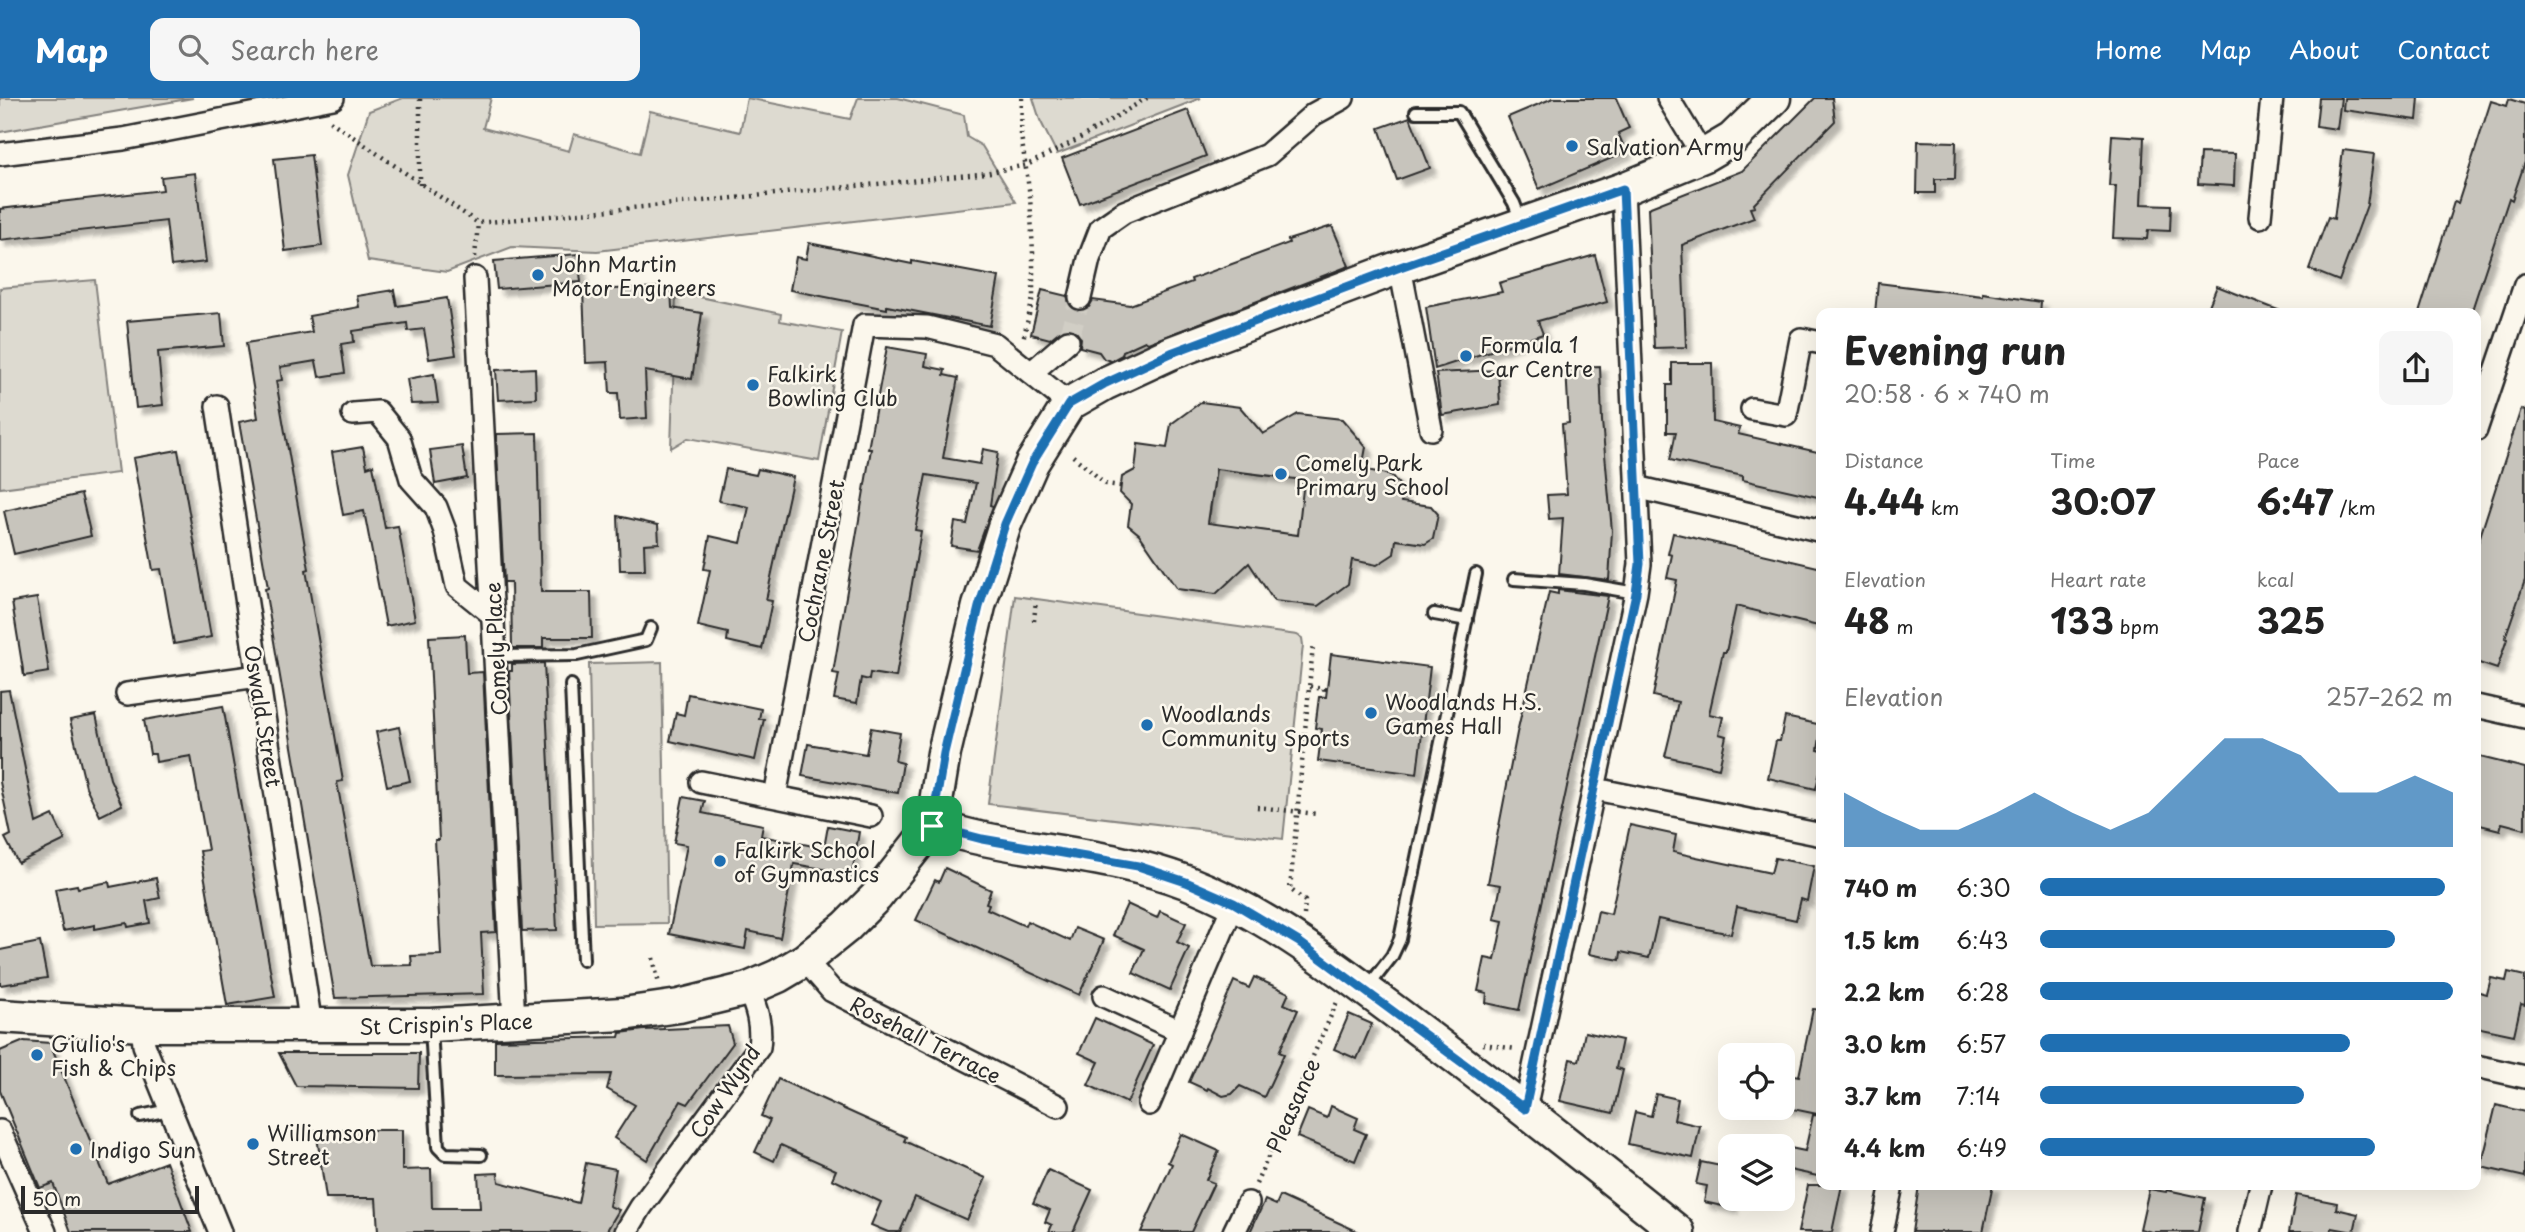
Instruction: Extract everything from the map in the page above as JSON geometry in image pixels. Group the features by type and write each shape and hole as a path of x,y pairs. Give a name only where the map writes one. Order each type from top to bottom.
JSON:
{"main road":[{"path":"748,989 805,960 846,927 876,897 932,826 944,753 979,607 1005,524 1032,463 1069,404 1104,384 1171,353 1400,267 1623,189 1703,156 1732,139 1774,98"},
{"path":"932,826 982,839 1138,866 1186,882 1234,903 1313,951 1525,1109 1678,1232"},
{"name":"St Crispin's Place","path":"0,1016 142,1025 431,1025 623,1014 679,1006 748,989"}],"street":[{"path":"0,154 123,139 306,101 333,98"},
{"path":"1080,298 1088,259 1101,228 1124,212 1267,155 1314,114 1343,98"},
{"path":"1668,98 1703,156"},
{"path":"2260,217 2272,98"},
{"path":"1525,1109 1636,593 1641,542 1636,487 1623,189"},
{"path":"1400,267 1431,429"},
{"name":"Comely Place","path":"475,278 514,1021"},
{"path":"2481,415 2525,285"},
{"name":"Cochrane Street","path":"775,796 864,325 927,327 995,344 1025,367"},
{"path":"1752,409 1786,415 1801,339 1816,342"},
{"path":"1068,341 1025,367 1069,404"},
{"name":"Oswald Street","path":"217,406 311,1026"},
{"path":"353,414 377,412 399,438 411,479 436,507 457,586 493,615"},
{"path":"1636,487 1816,529"},
{"path":"127,694 258,676"},
{"path":"2481,707 2525,717"},
{"path":"701,782 871,816"},
{"path":"1595,789 1816,834"},
{"path":"1149,1104 1234,903"},
{"name":"Rosehall Terrace","path":"805,960 832,991 1058,1106"},
{"name":"Cow Wynd","path":"626,1232 640,1208 759,1047 761,1030 757,1009 748,989"},
{"path":"1104,996 1180,1031"},
{"path":"142,1025 144,1045 220,1232"},
{"path":"2481,1067 2525,1077"},
{"path":"0,1131 45,1232"},
{"path":"1882,1232 1891,1190"},
{"path":"2250,1232 2260,1190"},
{"path":"1234,1232 1248,1203"}],"lane":[{"path":"1416,112 1459,112 1514,203 1522,225"},
{"path":"1357,984 1392,956 1400,939 1475,574"},
{"path":"1514,579 1584,584 1636,593"},
{"path":"1434,614 1466,620"},
{"path":"495,656 577,655 646,639 651,628"},
{"path":"571,685 583,960"},
{"path":"431,1025 438,1147 445,1154 481,1155"},
{"path":"140,1116 169,1110"}],"path":[{"path":"420,98 420,185"},
{"path":"1022,98 1021,135 1027,165 1033,253 1033,298 1025,367"},
{"path":"306,101 420,185 478,223 980,174 1027,165 1077,140 1147,98"},
{"path":"475,278 478,223"},
{"path":"1073,456 1106,484 1121,486"},
{"path":"1034,621 1036,600"},
{"path":"1313,646 1290,889 1305,901 1303,922 1321,938 1313,951"},
{"path":"1310,687 1324,689 1323,697"},
{"path":"1257,807 1317,814"},
{"name":"Pleasance","path":"1248,1203 1357,984"}],"shaded area":[{"path":"0,98 193,98 0,132"},
{"path":"403,98 491,98 483,128 569,151 574,134 640,153 650,111 740,132 747,98 850,119 858,98 898,98 964,115 967,137 982,146 1016,202 597,251 512,247 447,272 368,261 348,175 369,111"},
{"path":"1033,98 1201,98 1057,154 1040,120"},
{"path":"95,280 118,473 0,488 0,288"},
{"name":"Falkirk Bowling Club","path":"676,292 781,314 780,321 842,332 819,461 688,438 671,448"},
{"path":"1198,455 1233,471 1296,479 1309,470 1297,545 1283,533 1226,526 1210,537 1192,512 1210,514 1215,478"},
{"name":"Woodlands Community Sports","path":"1015,596 1297,635 1302,638 1283,839 988,804"},
{"path":"662,662 667,923 594,924 589,664"}],"building":[{"name":"Salvation Army","path":"1553,98 1616,98 1629,128 1618,133 1626,152 1539,189 1508,117"},
{"path":"1815,98 1832,98 1835,121 1754,204 1755,207 1750,208 1754,218 1682,245 1686,347 1654,348 1648,208 1742,171"},
{"path":"2319,98 2341,98 2337,129 2316,126"},
{"path":"2344,98 2419,98 2417,120 2343,110"},
{"path":"2509,99 2525,104 2525,162 2512,200 2509,198 2473,308 2421,308 2454,202 2458,203 2491,101 2507,106"},
{"path":"1188,110 1206,156 1080,204 1062,158"},
{"path":"1410,117 1430,168 1397,180 1379,128"},
{"path":"2112,135 2144,137 2141,204 2171,205 2170,231 2148,230 2147,239 2113,238 2116,186 2109,186"},
{"path":"1918,141 1956,142 1955,179 1935,179 1935,193 1917,193"},
{"path":"2343,150 2374,154 2367,205 2339,281 2309,269 2328,217 2334,219"},
{"path":"2200,153 2235,154 2234,186 2198,184"},
{"path":"311,155 322,246 285,251 274,159"},
{"path":"195,173 206,262 171,266 166,221 0,240 0,209 163,190 161,177"},
{"path":"1332,226 1349,266 1148,343 1145,341 1123,351 1122,355 1111,361 1104,359 1099,352 1080,347 1081,338 1072,328 1060,331 1050,339 1031,334 1042,290 1067,296 1071,307 1078,311 1089,307 1093,300 1130,305 1289,243 1288,240"},
{"path":"809,243 912,264 912,261 999,277 990,326 790,290 796,257 806,259"},
{"name":"John Martin Motor Engineers","path":"578,254 581,282 497,289 494,261"},
{"path":"1595,255 1607,302 1538,321 1543,334 1435,369 1426,307 1502,292 1499,283"},
{"path":"1878,283 1983,296 1983,293 2041,302 2040,308 1876,308"},
{"path":"2217,286 2273,308 2208,308"},
{"path":"671,287 672,308 702,313 692,379 645,371 647,418 620,420 618,393 610,393 608,362 586,363 583,290"},
{"path":"394,290 397,306 447,298 456,355 429,359 424,329 408,331 407,323 353,331 354,342 341,344 345,373 319,377 316,361 280,367 282,380 276,381 343,781 337,782 370,966 412,965 411,956 441,955 435,840 439,840 429,637 465,635 467,673 483,672 496,932 481,933 484,994 335,998 239,422 258,418 246,343 312,332 309,316 359,307 357,296"},
{"path":"221,313 224,346 158,352 163,405 136,408 127,321"},
{"path":"887,347 927,354 925,366 945,370 944,375 958,378 943,458 980,464 983,449 998,452 990,505 993,506 977,550 951,546 955,522 967,524 976,483 926,475 915,530 921,531 896,677 870,673 869,680 861,678 857,703 834,699 839,674 833,673"},
{"path":"1672,363 1712,363 1713,422 1740,428 1738,434 1816,452 1816,497 1743,480 1743,476 1670,460 1676,432 1667,432 1667,385 1672,385"},
{"path":"1600,366 1612,531 1609,580 1559,574 1563,518 1549,519 1547,495 1567,494 1562,424 1569,423 1566,367"},
{"path":"535,368 536,398 498,400 496,370"},
{"path":"1498,370 1500,405 1442,415 1436,373"},
{"path":"434,374 438,403 411,404 407,379"},
{"path":"1201,402 1240,407 1263,434 1298,414 1342,419 1366,447 1362,469 1391,475 1403,489 1401,502 1431,506 1438,514 1433,539 1425,544 1396,540 1394,554 1377,565 1352,560 1348,584 1318,606 1274,601 1249,563 1216,594 1177,589 1139,534 1128,525 1131,504 1120,493 1122,477 1135,470 1138,444 1167,448 1171,424","holes":["1216,469 1304,480 1298,535 1208,523"]},
{"path":"2521,409 2525,410 2525,580 2497,669 2481,664 2481,533"},
{"path":"537,433 541,592 591,592 592,638 543,638 543,648 512,648 511,582 504,582 496,434"},
{"path":"462,446 467,478 435,484 430,450"},
{"path":"363,447 367,467 373,465 385,528 398,526 415,620 386,626 364,511 343,515 332,452"},
{"path":"178,450 211,637 174,644 161,569 153,570 133,458"},
{"path":"726,469 756,475 758,469 793,477 766,600 772,601 762,649 727,641 728,633 698,626 710,570 704,569 710,536 741,543 749,507 719,501"},
{"path":"81,494 91,536 14,554 4,511"},
{"path":"618,516 658,525 659,543 644,544 645,570 620,570"},
{"path":"1673,533 1816,567 1816,626 1736,606 1709,714 1723,717 1719,734 1726,736 1719,768 1665,756 1678,702 1653,696 1677,580 1667,578 1672,555 1668,554"},
{"path":"1558,590 1608,596 1519,1010 1486,1003 1487,993 1478,991 1485,958 1495,960 1503,921 1494,919 1501,885 1488,883 1517,733 1549,592 1558,594"},
{"path":"37,598 49,672 24,676 12,602"},
{"name":"Woodlands H.S. Games Hall","path":"1331,654 1430,667 1417,774 1318,761 1322,729 1315,728 1319,697 1326,697"},
{"path":"544,663 557,930 522,931 509,671 512,671 512,664"},
{"path":"9,690 36,823 53,815 65,840 18,863 5,838 11,835 0,782 0,691"},
{"path":"688,694 761,709 759,719 764,719 755,760 670,741 676,713 684,715"},
{"path":"223,706 275,997 227,1005 200,851 208,850 191,756 156,762 155,754 150,754 144,720"},
{"path":"96,715 110,779 122,805 100,816 86,787 70,720"},
{"path":"1785,717 1816,724 1816,789 1768,778 1776,741 1780,741"},
{"path":"399,727 410,781 387,786 376,732"},
{"path":"871,728 900,733 895,761 903,763 898,793 802,776 808,744 866,754"},
{"path":"2481,757 2525,768 2525,829 2502,823 2500,830 2481,825"},
{"name":"Falkirk School of Gymnastics","path":"683,797 705,801 702,813 763,825 761,836 824,848 828,826 859,832 852,874 794,864 780,938 748,931 745,949 669,934 687,845 674,843"},
{"path":"1630,825 1676,835 1673,852 1771,873 1775,858 1814,866 1807,901 1801,899 1796,920 1737,907 1731,934 1658,919 1649,958 1621,952 1620,960 1589,954 1598,911 1611,914"},
{"path":"945,868 991,890 986,903 989,904 987,909 1025,926 1027,921 1070,941 1075,928 1104,940 1079,995 916,920 935,880 939,882"},
{"path":"156,878 160,898 146,901 150,923 128,927 127,923 95,929 95,925 63,931 55,889 109,882 110,887"},
{"path":"1127,904 1157,918 1160,911 1186,923 1177,942 1189,948 1170,990 1133,973 1144,949 1113,935"},
{"path":"40,942 47,978 0,985 0,950"},
{"path":"2508,972 2525,976 2525,1005 2521,1004 2514,1035 2481,1028 2481,992 2487,994 2491,978 2506,981"},
{"path":"1254,977 1289,993 1284,1004 1298,1010 1279,1052 1284,1054 1264,1097 1240,1086 1232,1094 1223,1096 1189,1082 1234,981 1249,988"},
{"path":"1813,1009 1816,1009 1816,1114 1795,1109 1795,1075 1799,1076"},
{"path":"1349,1014 1372,1024 1357,1059 1334,1049"},
{"path":"1095,1018 1153,1045 1127,1103 1088,1085 1099,1062 1079,1053"},
{"path":"728,1026 733,1043 688,1104 681,1101 647,1160 614,1138 635,1105 607,1089 611,1074 495,1075 495,1040 619,1037 620,1033 644,1030"},
{"path":"1585,1032 1622,1040 1616,1068 1623,1070 1613,1113 1560,1101 1570,1059 1579,1061"},
{"path":"24,1041 50,1043 108,1184 166,1162 192,1232 71,1232 53,1183 40,1188 0,1091 0,1051"},
{"path":"279,1053 419,1053 418,1088 296,1086"},
{"path":"778,1079 906,1137 904,1141 986,1178 967,1220 915,1197 900,1232 888,1232 871,1225 881,1202 832,1179 836,1170 781,1145 774,1161 755,1152 770,1120 761,1116"},
{"path":"1656,1094 1678,1099 1674,1120 1700,1126 1693,1158 1628,1144 1635,1112 1651,1116"},
{"path":"2496,1105 2525,1112 2525,1177 2481,1167"},
{"path":"1331,1106 1358,1118 1354,1129 1366,1134 1355,1161 1297,1137 1308,1110 1327,1118"},
{"path":"1813,1115 1816,1115 1816,1176 1795,1171 1795,1149 1805,1151"},
{"path":"316,1130 402,1130 402,1170 431,1169 432,1208 480,1208 478,1174 498,1173 499,1182 578,1203 586,1163 616,1169 609,1206 619,1210 606,1232 378,1232 376,1198 326,1198"},
{"path":"1181,1134 1219,1151 1206,1180 1214,1183 1191,1232 1141,1232 1172,1164 1168,1162"},
{"path":"1701,1162 1718,1165 1718,1205 1704,1202 1707,1186 1696,1184"},
{"path":"1048,1170 1092,1190 1073,1232 1049,1232 1052,1225 1045,1222 1050,1210 1033,1203"},
{"path":"1808,1185 1816,1185 1816,1190 1841,1190 1832,1232 1798,1232"},
{"path":"1918,1190 1992,1190 1983,1232 1912,1232"},
{"path":"2149,1190 2167,1190 2205,1198 2198,1232 2152,1232 2140,1229"},
{"path":"2296,1195 2337,1203 2336,1209 2358,1214 2354,1232 2332,1228 2331,1232 2289,1232"},
{"path":"1280,1196 1359,1232 1250,1232 1265,1200 1276,1205"}],"tunnel":[{"path":"1068,341 1080,298"}],"place":[{"name":"Salvation Army","path":"1572,146"},
{"name":"John Martin Motor Engineers","path":"538,275"},
{"name":"Formula 1 Car Centre","path":"1466,356"},
{"name":"Falkirk Bowling Club","path":"753,385"},
{"name":"Comely Park Primary School","path":"1281,474"},
{"name":"Woodlands H.S. Games Hall","path":"1371,713"},
{"name":"Woodlands Community Sports","path":"1147,725"},
{"name":"Falkirk School of Gymnastics","path":"720,861"},
{"name":"Giulio's Fish & Chips","path":"37,1055"},
{"name":"Williamson Street","path":"253,1144"},
{"name":"Indigo Sun","path":"76,1149"}],"route":[{"path":"1623,189 1640,564 1595,789 1525,1109 1299,942 1234,903 1186,882 1138,866 982,839 932,826 944,753 979,607 1005,524 1032,463 1069,404 1104,384 1171,353 1400,267 1623,189"}]}
